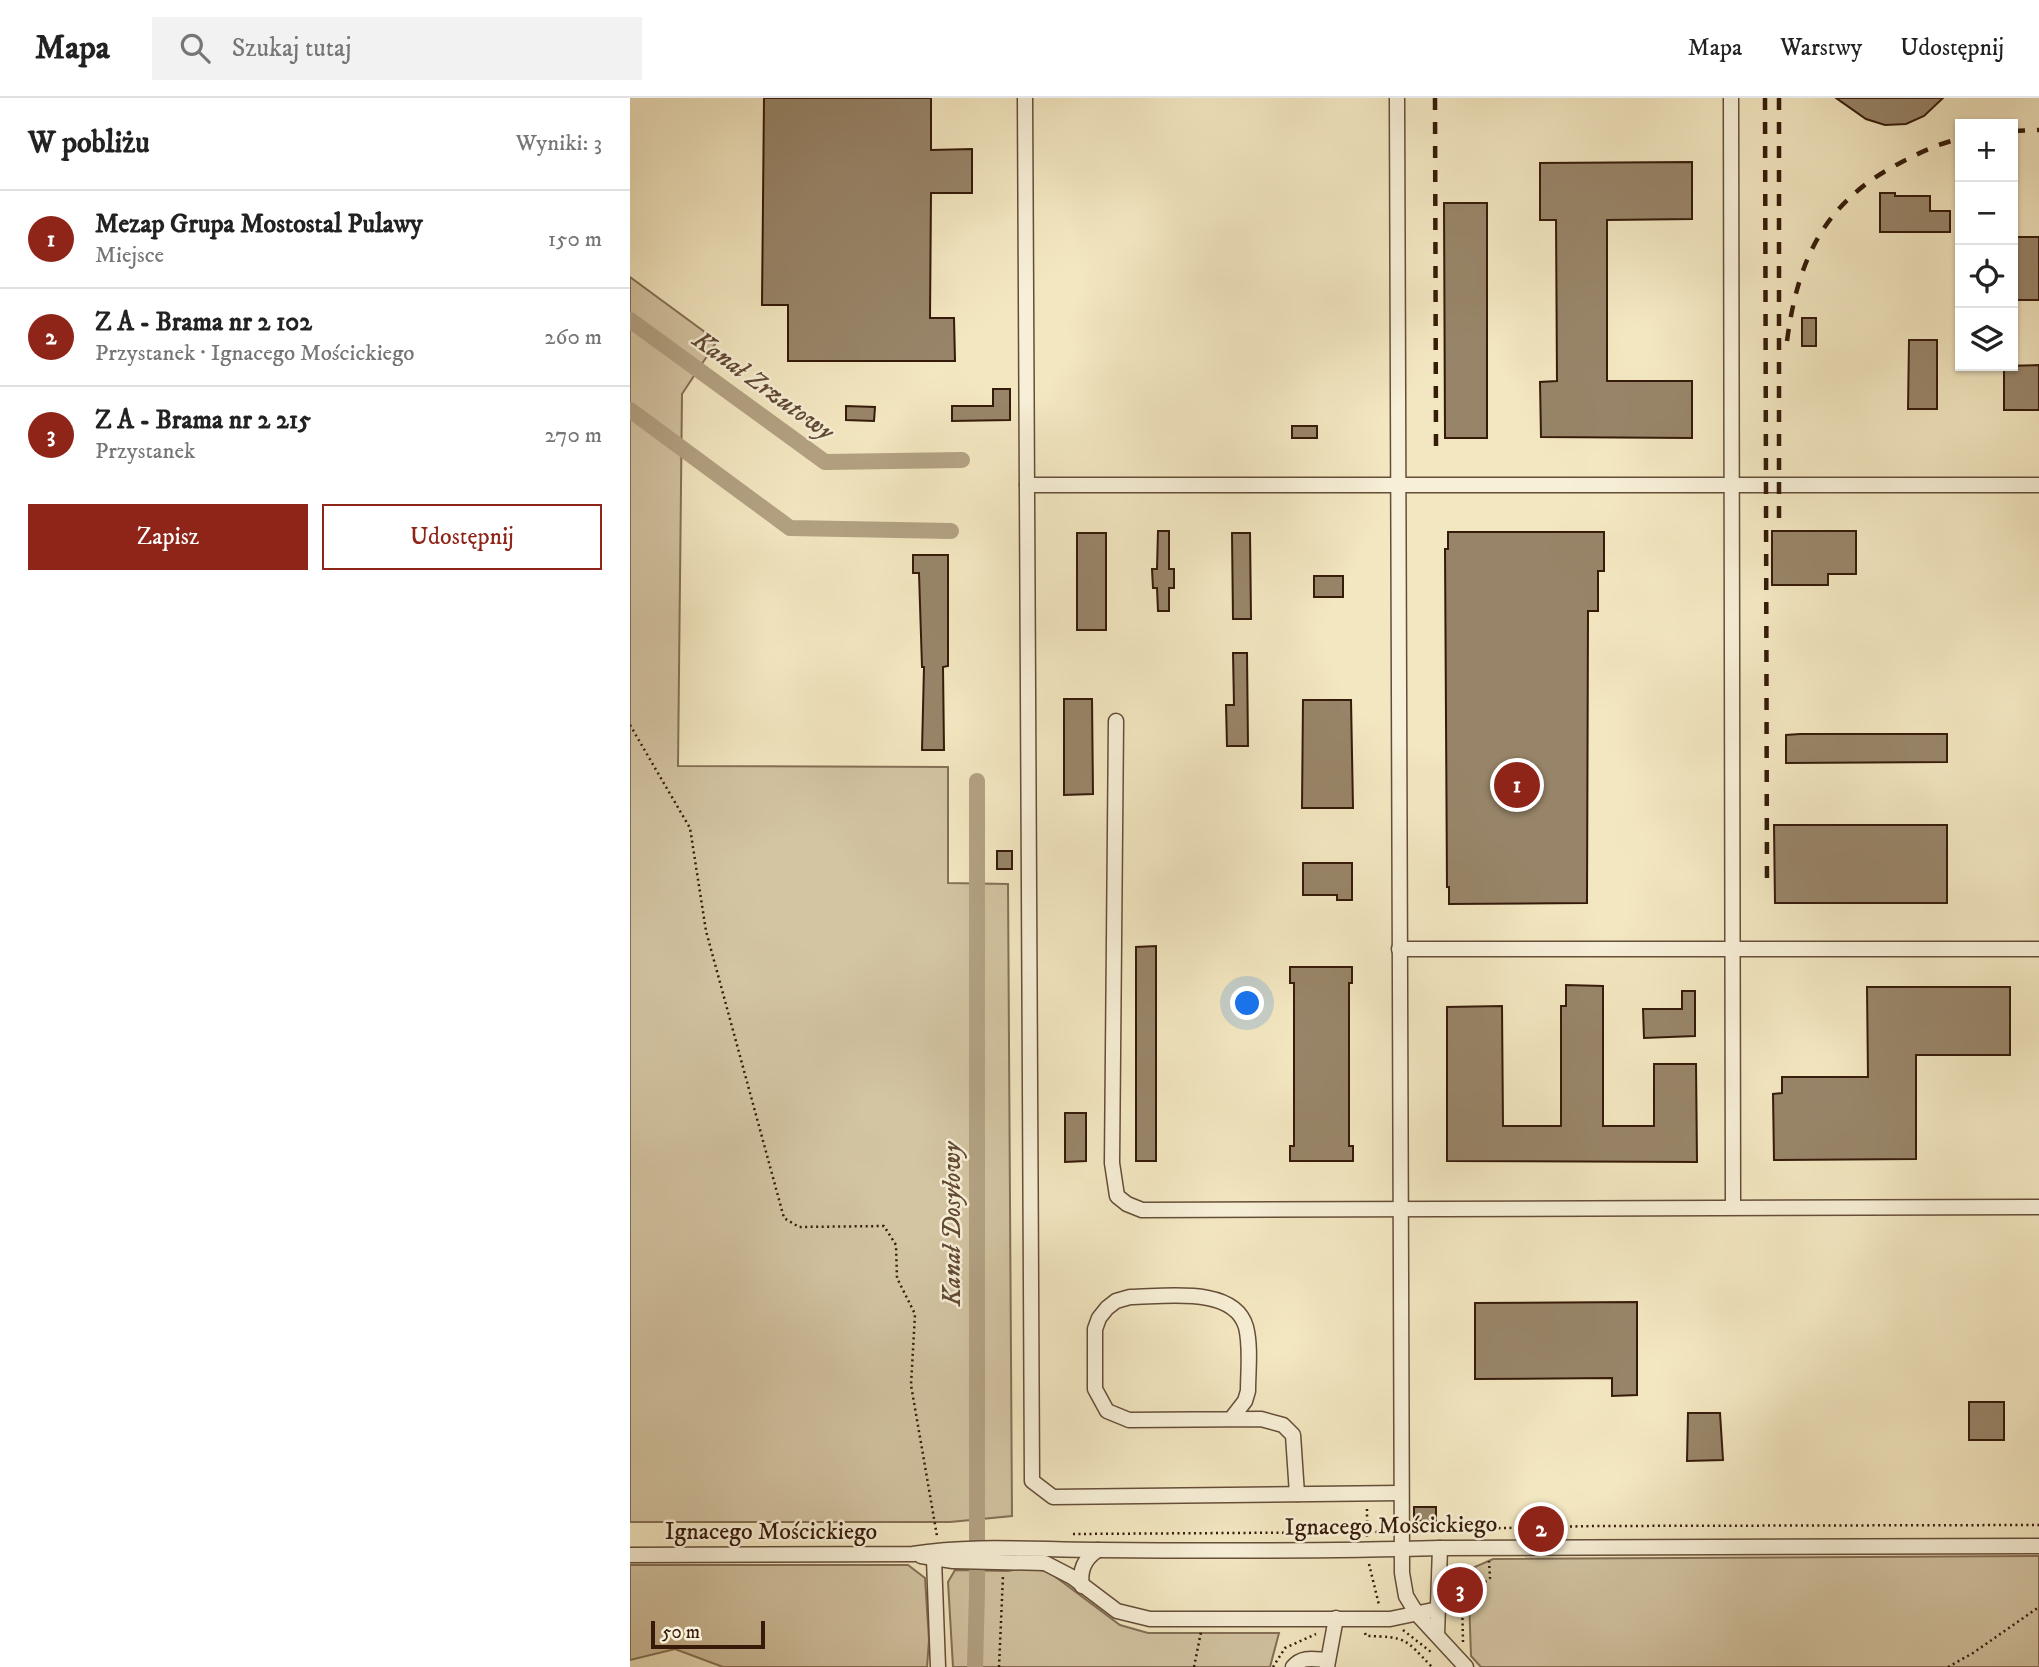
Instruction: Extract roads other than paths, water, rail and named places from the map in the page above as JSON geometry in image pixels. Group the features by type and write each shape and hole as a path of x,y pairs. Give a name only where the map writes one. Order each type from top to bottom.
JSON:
{"street":[{"path":"1025,98 1032,1481 1053,1497 1401,1493"},
{"path":"1397,98 1402,1573 1406,1595 1417,1614 1463,1664"},
{"path":"1731,98 1733,1207"},
{"path":"1027,485 2039,485"},
{"path":"1116,721 1112,1163 1117,1196 1126,1204 1142,1210 2039,1207"},
{"path":"1399,950 2039,950"},
{"path":"1231,1419 1245,1401 1248,1391 1248,1339 1240,1314 1230,1304 1212,1297 1129,1297 1116,1301 1107,1308 1099,1318 1096,1329 1094,1374 1095,1389 1107,1411 1129,1420 1261,1419 1283,1425 1293,1435 1297,1494"},
{"name":"Ignacego Mościckiego","path":"1001,1557 1098,1550 2039,1546"},
{"path":"1437,1636 1440,1548"},
{"path":"1082,1586 1081,1570 1098,1550"},
{"name":"Ignacego Mościckiego","path":"630,1555 913,1554 1001,1557 1055,1566 1117,1611 1150,1619 1203,1618 1336,1624 1390,1619 1438,1609"},
{"path":"936,1555 938,1667"},
{"path":"1293,1667 1298,1661 1308,1658 1327,1663 1336,1624"}],"waterway":[{"name":"Kanał Zrzutowy","path":"630,320 825,462 962,460"},
{"name":"Kanał Dosyłowy","path":"630,410 790,528 951,531"},
{"name":"Kanał Dosyłowy","path":"975,1667 977,781"}],"railway":[{"path":"1435,98 1436,448"},
{"path":"1765,98 1767,888"},
{"path":"1779,98 1779,525"},
{"path":"2018,131 2039,130"},
{"path":"1787,341 1792,311 1808,259 1819,236 1834,215 1874,178 1922,152 1955,140"}],"place":[{"name":"Mezap Grupa Mostostal Pulawy","path":"1517,785"},
{"name":"Z A - Brama nr 2 102","path":"1541,1529"},
{"name":"Z A - Brama nr 2 215","path":"1460,1590"}]}
